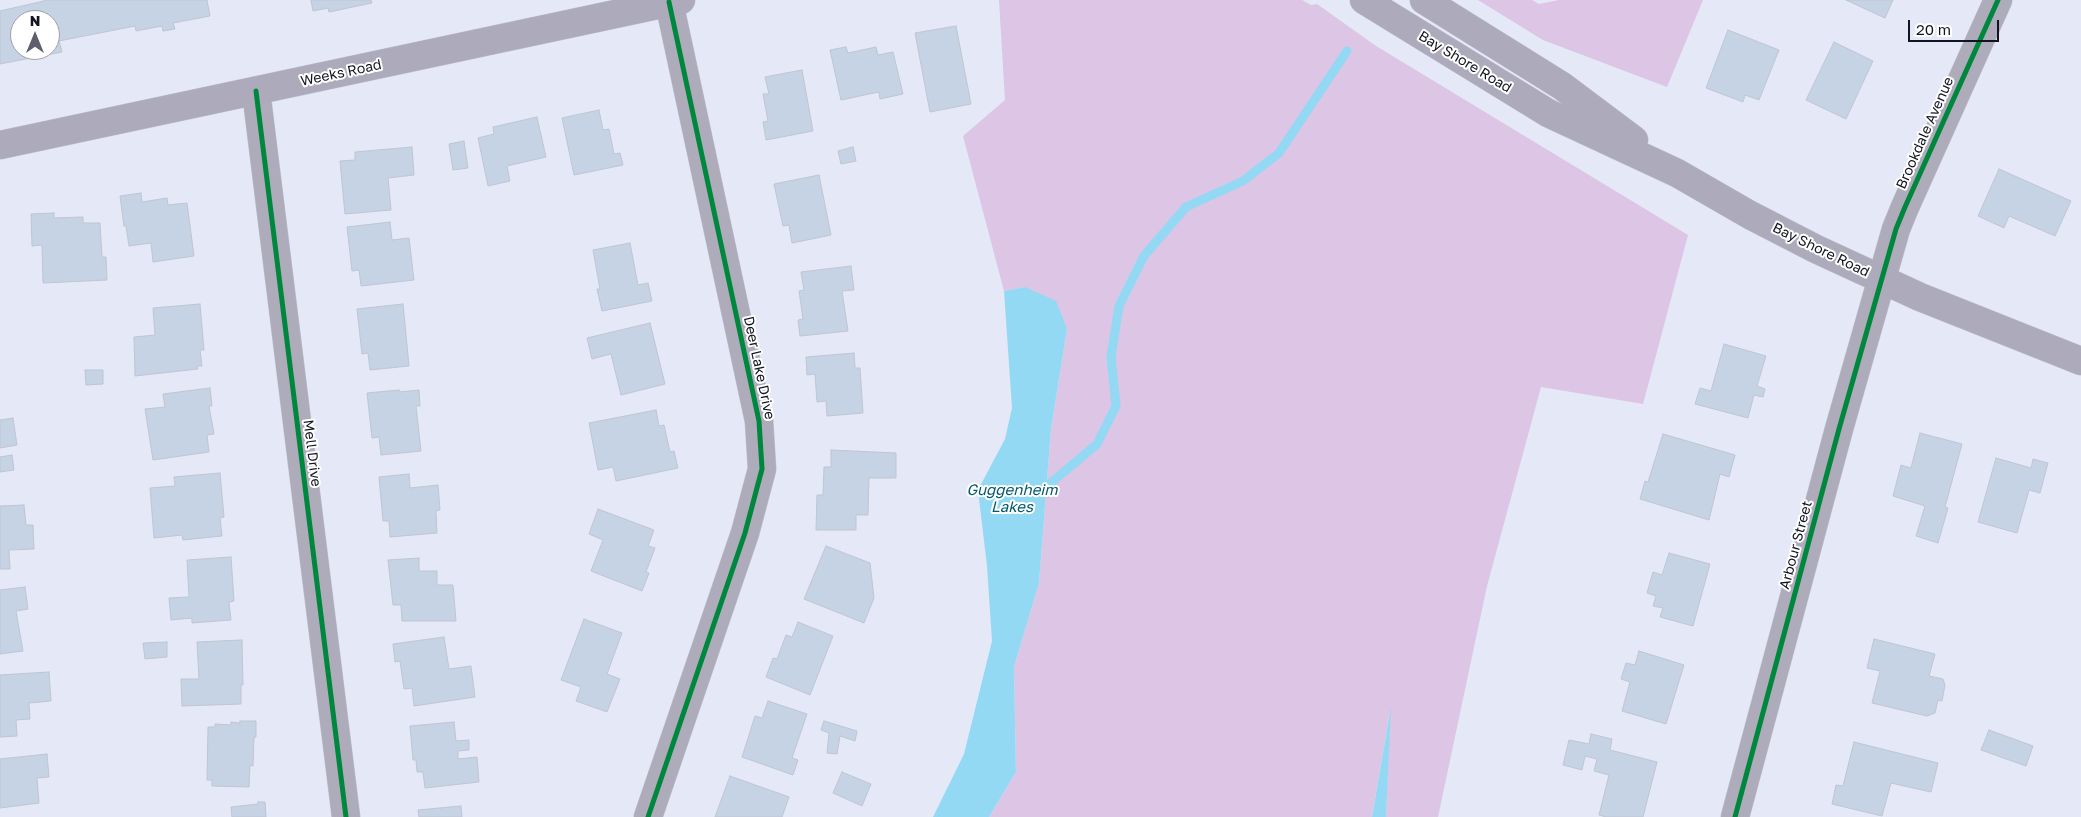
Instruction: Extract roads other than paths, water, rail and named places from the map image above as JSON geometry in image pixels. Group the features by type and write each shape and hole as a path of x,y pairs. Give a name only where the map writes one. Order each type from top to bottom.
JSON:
{"main road":[{"name":"Bay Shore Road","path":"1364,0 1548,113 1677,173 1750,215 1816,249 1968,317 2081,361"},
{"name":"Bay Shore Road","path":"1424,0 1562,86 1677,173"},
{"name":"Weeks Road","path":"0,145 675,1"}],"street":[{"name":"Brookdale Avenue","path":"1882,280 1905,207 1998,0"},
{"name":"Deer Lake Drive","path":"648,817 745,533 762,469 759,421 675,1"},
{"name":"Mell Drive","path":"256,91 346,817"},
{"name":"Arbour Street","path":"1735,817 1839,428 1882,280"}],"water":[{"name":"Guggenheim Lakes","path":"1025,287 1056,301 1067,329 1051,429 1039,583 1014,667 1016,772 989,817 933,817 964,754 992,641 987,566 978,490 1005,439 1012,408 1004,291"},
{"path":"1391,706 1386,817 1372,817"}],"waterway":[{"path":"1039,496 1046,487 1097,444 1116,406 1111,357 1119,306 1144,256 1186,207 1243,181 1279,153 1347,51"}]}
